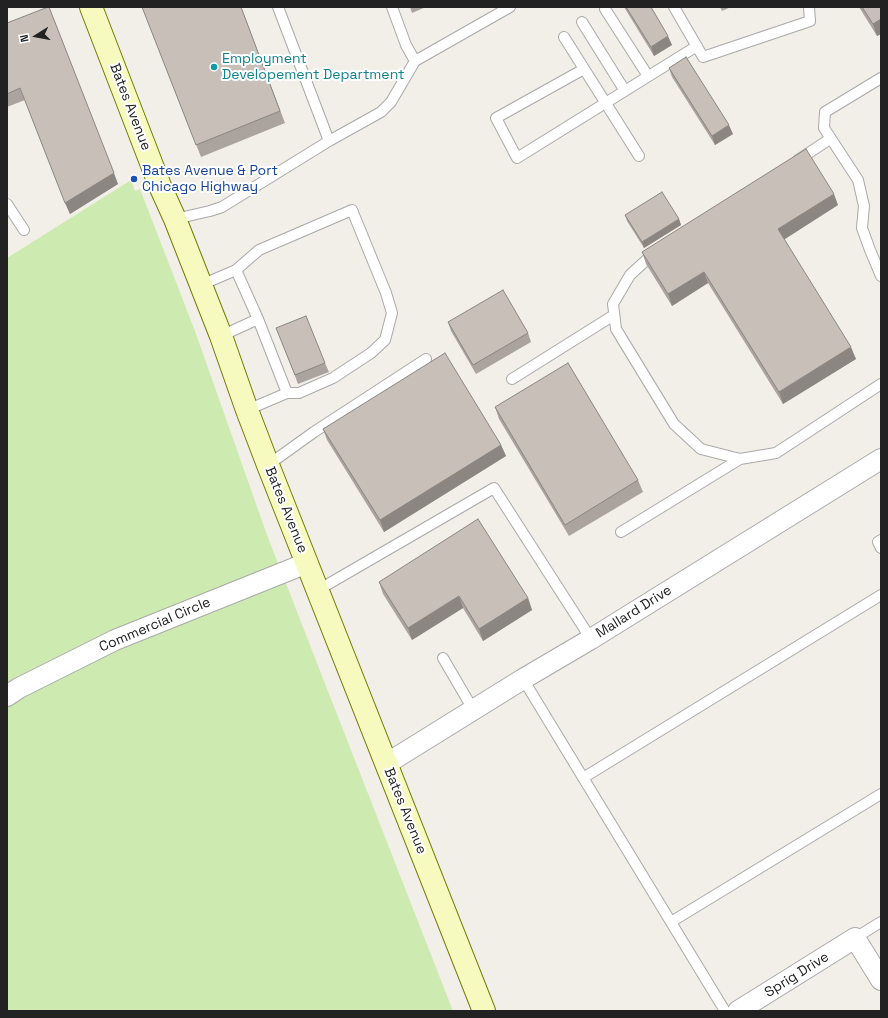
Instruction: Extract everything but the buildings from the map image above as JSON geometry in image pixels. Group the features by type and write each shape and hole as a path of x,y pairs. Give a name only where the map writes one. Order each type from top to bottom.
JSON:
{"street":[{"name":"Bates Avenue","path":"91,7 160,186 175,219 221,336 268,465 484,1011"},
{"name":"Mallard Drive","path":"386,764 881,459"},
{"name":"Commercial Circle","path":"7,696 19,688 115,640 307,563"},
{"path":"855,938 881,980"},
{"name":"Sprig Drive","path":"738,1011 855,938"}],"lane":[{"path":"278,7 329,141"},
{"path":"392,7 406,44 415,61"},
{"path":"175,219 222,207 329,141 381,112 391,102 415,61 500,10 510,7"},
{"path":"674,7 704,57 810,21 809,7"},
{"path":"605,9 648,76"},
{"path":"582,22 625,91"},
{"path":"564,37 639,156"},
{"path":"584,69 496,118 517,158 697,46"},
{"path":"881,78 825,112 824,128 858,180 864,206 862,228 881,276"},
{"path":"790,164 830,139"},
{"path":"7,204 24,230"},
{"path":"201,285 236,270 260,250 352,210 386,293 392,313 385,340 371,354 333,378 299,393 287,394 247,410"},
{"path":"664,246 657,250 630,275 613,304 616,329 674,424 701,449 740,459"},
{"path":"236,270 258,319 287,394"},
{"path":"512,378 614,315"},
{"path":"221,336 258,319"},
{"path":"268,465 314,432 426,359"},
{"path":"621,532 740,459 776,453 881,384"},
{"path":"318,590 494,488 591,639"},
{"path":"881,540 878,542 881,548"},
{"path":"583,778 881,594"},
{"path":"443,658 474,711"},
{"path":"523,679 724,1011"},
{"path":"670,922 881,794"},
{"path":"855,938 881,922"}],"green space":[{"path":"131,180 135,191 140,189 195,331 267,535 453,1011 7,1011 7,258"}],"place":[{"name":"Employment Developement Department","path":"214,67"},
{"name":"Bates Avenue & Port Chicago Highway","path":"134,179"}]}
